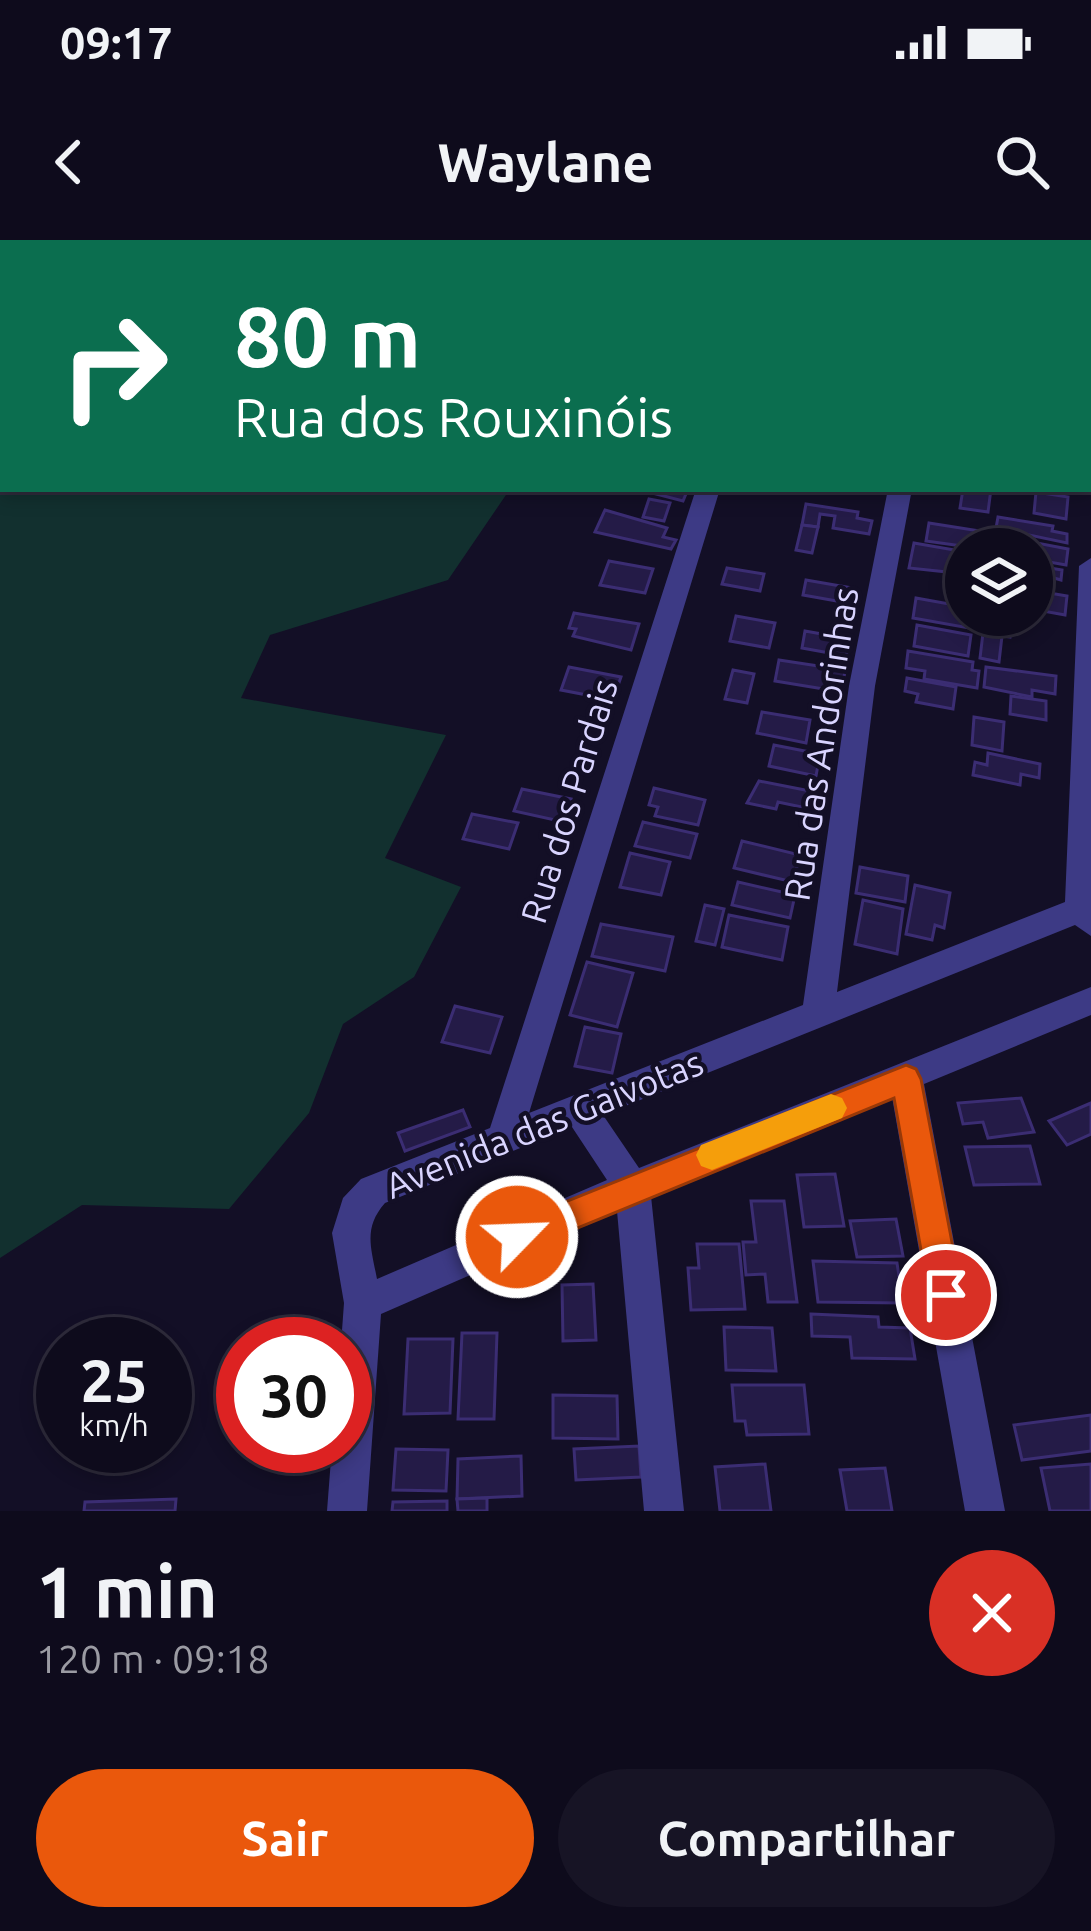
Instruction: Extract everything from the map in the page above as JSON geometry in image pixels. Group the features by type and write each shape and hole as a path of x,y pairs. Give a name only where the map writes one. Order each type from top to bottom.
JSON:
{"street":[{"name":"Rua dos Pardais","path":"505,1136 707,492"},
{"name":"Rua das Andorinhas","path":"818,1011 862,686 899,492"},
{"path":"1087,912 1091,566"},
{"name":"Avenida das Gaivotas","path":"346,1511 363,1303 350,1233 356,1210 373,1191 505,1136 581,1112 818,1011 1087,912"},
{"path":"363,1303 632,1187 1091,1001"},
{"path":"906,1079 985,1511"},
{"path":"581,1112 632,1187 664,1511"}],"green space":[{"path":"0,492 508,492 448,580 270,635 241,698 446,735 385,858 461,887 414,977 343,1024 309,1113 229,1209 82,1205 0,1258"}],"building":[{"path":"648,492 687,492 683,501"},
{"path":"963,492 991,492 988,512 960,508"},
{"path":"1036,492 1068,497 1066,519 1034,513"},
{"path":"649,499 670,503 664,521 643,517"},
{"path":"806,504 858,512 857,518 872,521 869,534 833,528 835,516 820,514 818,527 802,525"},
{"path":"605,510 667,528 663,537 676,540 671,549 595,532"},
{"path":"998,517 1053,526 1053,528 996,528"},
{"path":"929,523 961,528 945,528 945,544 926,541"},
{"path":"802,525 818,527 812,553 796,550"},
{"path":"1053,531 1067,534 1067,543 1053,540"},
{"path":"914,543 945,548 945,572 909,568"},
{"path":"1053,546 1068,549 1066,565 1053,563"},
{"path":"609,561 653,569 645,593 600,585"},
{"path":"727,568 764,574 760,591 722,584"},
{"path":"806,580 852,588 848,603 803,595"},
{"path":"1053,594 1067,596 1065,615 1053,613"},
{"path":"916,598 945,603 945,624 913,618"},
{"path":"574,613 639,624 631,650 573,636 576,629 569,628"},
{"path":"736,616 775,623 769,648 730,641"},
{"path":"917,625 945,630 945,636 971,636 968,656 914,646"},
{"path":"805,631 850,639 846,656 802,648"},
{"path":"983,636 1002,636 999,662 980,658"},
{"path":"908,651 973,662 972,670 979,671 977,688 924,679 925,671 906,668"},
{"path":"779,660 845,670 842,692 775,681"},
{"path":"569,667 621,677 613,700 561,690"},
{"path":"986,667 1056,676 1055,694 1032,690 1032,697 984,687"},
{"path":"733,670 754,674 747,703 725,699"},
{"path":"907,678 956,687 953,709 916,702 918,694 905,691"},
{"path":"1011,696 1046,701 1046,720 1010,714"},
{"path":"762,712 810,720 806,743 757,733"},
{"path":"974,717 1004,722 1002,751 972,745"},
{"path":"774,745 820,754 816,776 769,766"},
{"path":"988,753 1040,764 1039,778 1021,774 1020,785 973,775 975,762 987,765"},
{"path":"759,781 815,792 811,809 778,802 776,809 747,803"},
{"path":"654,788 705,800 698,825 655,816 658,807 649,805"},
{"path":"522,789 571,799 564,822 514,811"},
{"path":"472,814 518,823 509,849 463,839"},
{"path":"643,822 697,834 690,858 635,846"},
{"path":"742,841 800,855 793,882 734,868"},
{"path":"630,853 670,862 661,895 620,887"},
{"path":"860,867 908,876 905,902 856,893"},
{"path":"738,882 795,895 790,918 732,905"},
{"path":"915,885 950,893 944,928 935,925 932,940 906,934"},
{"path":"863,900 903,909 897,954 855,944"},
{"path":"705,905 724,909 715,945 696,941"},
{"path":"729,915 788,927 782,960 722,947"},
{"path":"601,924 673,937 665,971 592,956"},
{"path":"587,962 633,973 617,1027 570,1015"},
{"path":"455,1006 502,1017 490,1053 442,1042"},
{"path":"585,1027 621,1034 612,1073 575,1066"},
{"path":"1021,1098 1034,1132 988,1138 983,1122 963,1124 958,1103"},
{"path":"1091,1103 1091,1134 1067,1145 1049,1121"},
{"path":"463,1110 470,1127 405,1151 398,1133"},
{"path":"1030,1146 1040,1184 974,1185 965,1147"},
{"path":"835,1174 844,1226 804,1227 797,1175"},
{"path":"751,1201 784,1201 797,1302 768,1302 765,1274 746,1275 743,1242 756,1242"},
{"path":"896,1219 903,1256 857,1257 850,1221"},
{"path":"697,1244 739,1244 745,1309 691,1310 688,1268 699,1268"},
{"path":"813,1261 897,1263 903,1303 818,1302"},
{"path":"593,1284 596,1340 563,1341 562,1285"},
{"path":"811,1314 878,1317 879,1327 910,1328 915,1359 852,1358 850,1337 812,1336"},
{"path":"724,1327 772,1328 776,1371 726,1370"},
{"path":"462,1333 497,1333 494,1419 458,1419"},
{"path":"408,1339 453,1339 450,1413 404,1414"},
{"path":"732,1385 804,1385 809,1434 747,1435 745,1421 735,1421"},
{"path":"553,1395 617,1396 618,1439 553,1438"},
{"path":"1091,1415 1091,1451 1022,1460 1014,1425"},
{"path":"639,1446 641,1477 576,1480 574,1449"},
{"path":"396,1449 448,1450 446,1491 393,1490"},
{"path":"521,1456 522,1496 457,1499 458,1459"},
{"path":"765,1464 771,1511 720,1511 715,1467"},
{"path":"1091,1464 1091,1511 1050,1511 1041,1468"},
{"path":"885,1468 892,1511 847,1511 840,1470"},
{"path":"487,1498 487,1511 458,1511 457,1499"},
{"path":"176,1499 175,1511 84,1511 85,1502"},
{"path":"447,1501 447,1511 392,1511 393,1502"}],"slow traffic":[{"path":"712,1155 831,1108"}],"route":[{"path":"517,1237 906,1079 946,1295"}]}
